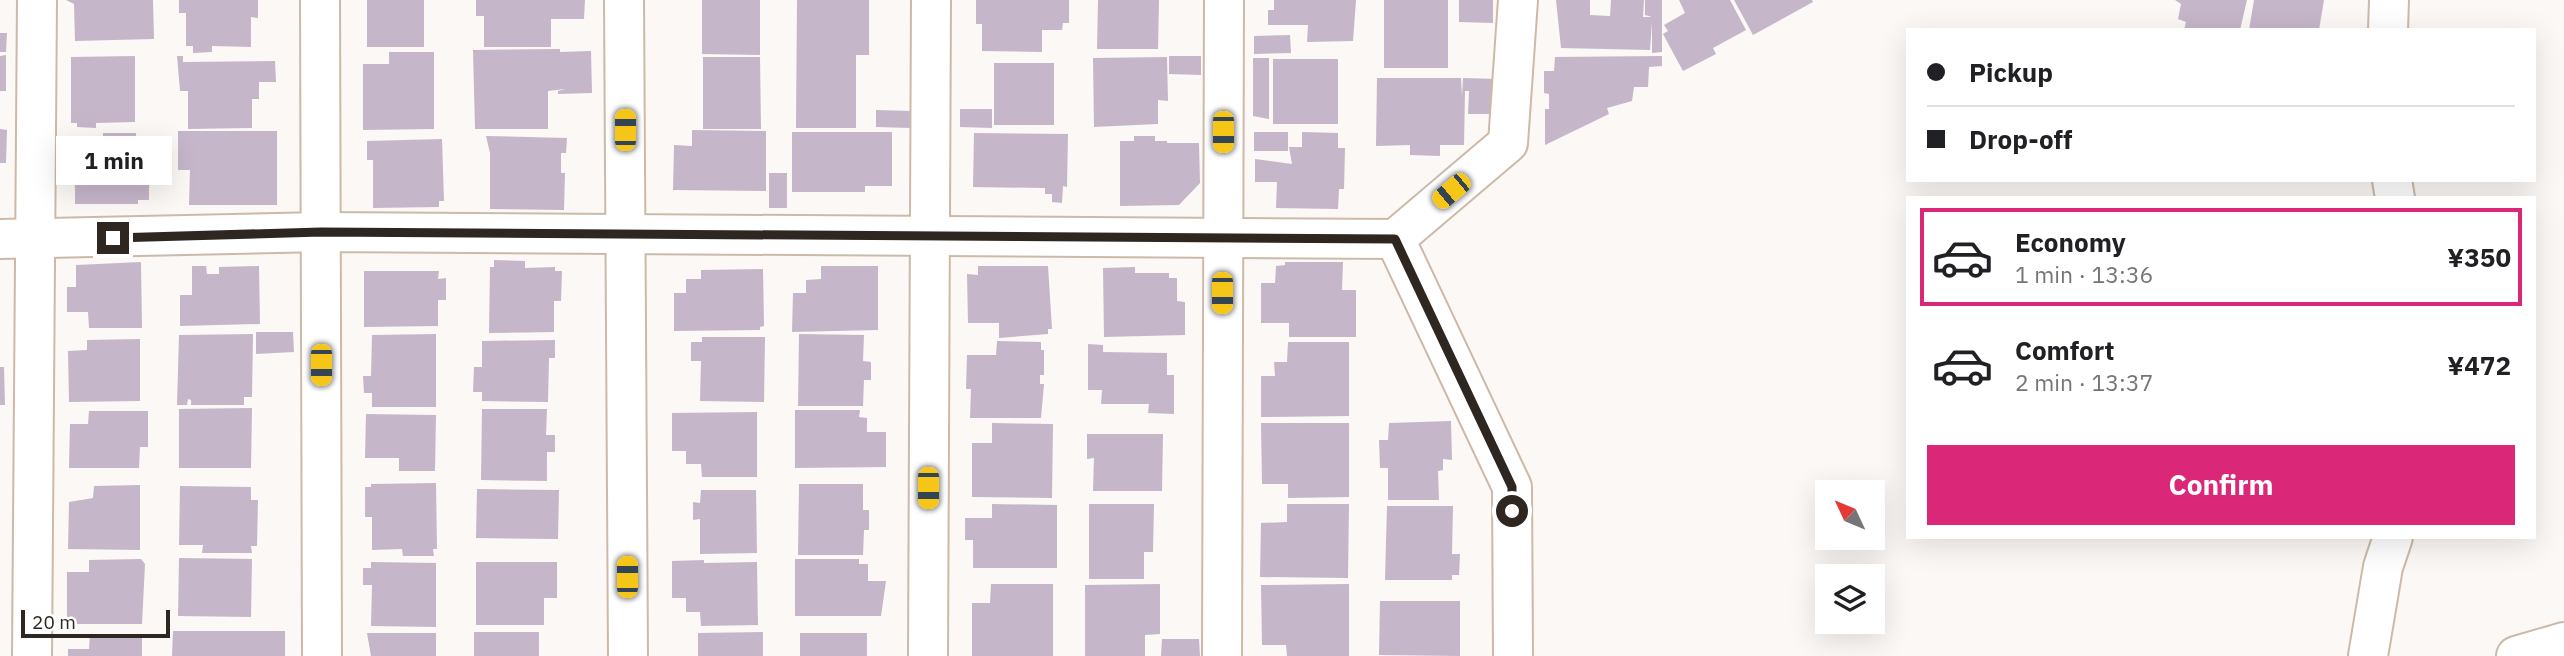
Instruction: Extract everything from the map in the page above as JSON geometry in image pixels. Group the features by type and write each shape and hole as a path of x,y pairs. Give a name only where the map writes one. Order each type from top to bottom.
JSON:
{"street":[{"path":"32,656 18,239 37,0"},
{"path":"320,0 322,656"},
{"path":"624,0 628,656"},
{"path":"928,656 931,0"},
{"path":"1222,656 1224,0"},
{"path":"18,239 321,232 1395,239 1508,143 1518,0"},
{"path":"2388,28 2389,0"},
{"path":"1395,239 1512,487 1513,656"},
{"path":"2368,656 2383,568 2392,539"},
{"path":"2516,656 2564,642"}],"building":[{"path":"66,0 153,0 154,39 75,41 74,4"},
{"path":"179,0 258,0 258,18 251,17 251,47 212,46 212,52 193,53 193,46 186,46 186,13 179,13"},
{"path":"367,0 424,0 424,47 367,47"},
{"path":"476,0 585,0 584,19 551,19 551,47 484,47 484,16 476,16"},
{"path":"702,0 760,0 760,55 702,54"},
{"path":"797,0 869,0 869,55 856,55 856,128 796,128"},
{"path":"976,0 1069,0 1069,23 1063,23 1062,30 1042,30 1042,52 982,51 982,24 976,24"},
{"path":"1098,0 1159,0 1158,49 1097,49"},
{"path":"1274,0 1356,0 1353,41 1307,42 1308,25 1268,25 1268,10 1274,10"},
{"path":"1384,0 1448,0 1448,68 1384,68"},
{"path":"1459,0 1493,0 1493,23 1459,22"},
{"path":"1556,0 1590,0 1590,15 1610,16 1611,0 1644,0 1643,17 1652,17 1645,15 1645,0 1662,0 1662,52 1652,53 1652,22 1650,50 1561,48"},
{"path":"1679,0 1730,0 1746,30 1713,48 1716,54 1683,71 1663,34 1668,31 1664,25 1685,13"},
{"path":"1734,0 1812,0 1813,2 1753,35"},
{"path":"2175,0 2247,0 2240,28 2184,28 2186,22 2178,19 2181,4"},
{"path":"2254,0 2324,0 2319,28 2249,28"},
{"path":"0,33 7,33 6,52 0,52"},
{"path":"1290,35 1291,53 1254,54 1254,36"},
{"path":"560,49 560,52 591,51 592,93 558,94 558,91 565,89 548,91 548,129 475,129 473,50"},
{"path":"389,52 434,52 434,129 363,130 363,64 389,64"},
{"path":"6,55 6,91 0,91 0,56"},
{"path":"135,56 135,122 96,123 96,128 77,127 77,123 71,123 71,57"},
{"path":"177,56 183,56 183,62 275,61 276,82 259,82 259,99 252,99 252,128 188,129 188,91 180,91"},
{"path":"1169,56 1201,56 1201,75 1169,74"},
{"path":"1662,56 1662,66 1649,67 1648,87 1634,87 1632,101 1607,108 1609,114 1545,145 1545,109 1549,109 1549,94 1544,93 1544,71 1554,71 1555,57"},
{"path":"703,57 760,57 761,129 703,129"},
{"path":"1167,57 1168,101 1158,100 1158,124 1094,127 1093,58"},
{"path":"1253,58 1269,58 1269,119 1253,116"},
{"path":"1273,59 1338,59 1338,124 1273,124"},
{"path":"994,63 1054,63 1054,125 994,125"},
{"path":"1377,78 1461,78 1462,96 1463,78 1498,79 1496,114 1468,114 1469,91 1465,91 1464,145 1440,145 1440,156 1410,155 1410,145 1376,146"},
{"path":"960,109 992,109 992,128 960,127"},
{"path":"876,110 911,111 911,128 876,127"},
{"path":"0,129 7,130 6,163 0,163"},
{"path":"692,130 766,131 766,191 673,190 674,145 692,146"},
{"path":"178,131 277,131 277,205 189,205 190,170 178,170"},
{"path":"792,132 892,132 892,186 865,186 865,192 792,192"},
{"path":"1254,132 1288,132 1288,151 1254,151"},
{"path":"1302,132 1338,133 1338,148 1345,148 1344,189 1339,189 1338,209 1276,208 1277,182 1255,182 1255,159 1292,164 1289,147 1302,147"},
{"path":"103,133 136,133 136,157 149,157 149,200 138,200 138,204 75,204 75,153 103,153"},
{"path":"974,133 1068,134 1067,187 1063,186 1062,203 1052,202 1052,194 1045,194 1045,188 973,187"},
{"path":"486,136 567,138 566,153 561,153 561,173 565,173 564,210 490,209 490,153"},
{"path":"1134,136 1155,136 1155,141 1167,143 1199,143 1200,183 1179,205 1120,206 1120,141 1134,141"},
{"path":"442,139 444,201 439,201 439,207 373,208 373,160 367,160 367,141"},
{"path":"769,173 787,173 787,208 769,208"},
{"path":"494,260 525,261 525,268 555,267 555,271 562,271 561,301 554,301 554,332 489,333 490,267 494,267"},
{"path":"141,262 142,328 89,328 88,312 67,312 67,287 76,287 76,265"},
{"path":"1285,262 1343,262 1342,290 1356,290 1356,337 1289,337 1289,323 1261,323 1261,283 1275,283 1276,266 1285,265"},
{"path":"192,266 206,266 207,274 219,274 219,267 259,266 260,324 180,326 180,295 192,295"},
{"path":"821,266 878,266 878,330 792,332 793,293 806,293 806,280 821,279"},
{"path":"978,266 1048,266 1052,329 1048,329 1048,334 999,338 999,323 968,323 967,274 978,275"},
{"path":"1135,267 1135,273 1169,273 1169,278 1177,278 1177,301 1185,302 1185,335 1104,337 1103,268"},
{"path":"763,269 764,326 760,327 760,330 674,331 674,293 686,293 686,279 701,279 701,270"},
{"path":"364,271 439,271 438,279 446,278 446,300 438,300 438,326 364,327"},
{"path":"256,332 293,332 294,352 256,354"},
{"path":"253,334 252,397 244,397 244,405 191,405 191,400 188,399 187,405 177,405 179,335"},
{"path":"436,334 436,407 372,407 372,393 364,393 363,376 371,376 372,335"},
{"path":"799,334 864,335 863,361 871,362 871,380 864,380 863,406 798,406"},
{"path":"702,337 765,337 764,402 700,401 701,361 691,361 691,342 702,342"},
{"path":"140,339 140,401 69,402 68,351 87,350 87,340"},
{"path":"555,340 555,358 549,358 548,402 482,401 482,392 473,392 474,367 482,367 482,341"},
{"path":"997,341 1041,342 1041,350 1044,350 1044,375 1040,375 1040,384 1044,384 1041,418 970,418 971,389 966,389 967,355 996,355"},
{"path":"1288,342 1349,342 1349,416 1261,417 1261,376 1275,376 1274,362 1287,362"},
{"path":"1088,344 1103,345 1103,352 1167,353 1167,375 1174,375 1174,414 1148,413 1149,404 1101,404 1102,390 1088,390"},
{"path":"0,367 4,367 5,405 0,405"},
{"path":"252,408 251,468 179,468 179,409"},
{"path":"482,409 547,409 546,435 555,435 555,452 547,452 547,481 481,480"},
{"path":"795,410 860,410 859,417 867,418 867,432 886,432 886,467 795,468"},
{"path":"89,411 148,411 148,447 140,447 139,468 69,468 70,424 88,424"},
{"path":"757,412 757,477 702,477 701,464 686,464 686,451 672,451 672,413"},
{"path":"366,414 436,415 435,471 399,471 399,458 365,458"},
{"path":"1451,421 1452,460 1443,459 1443,470 1438,471 1439,500 1388,500 1388,468 1380,468 1379,440 1388,440 1389,423"},
{"path":"992,423 1053,424 1052,498 972,497 972,443 992,443"},
{"path":"1261,423 1349,423 1349,497 1288,498 1288,484 1262,484"},
{"path":"1087,434 1163,434 1162,491 1093,491 1094,458 1087,459"},
{"path":"436,483 437,549 433,549 434,556 403,556 402,549 372,550 372,517 365,517 365,487 371,487 371,484"},
{"path":"799,484 863,484 863,510 869,510 869,530 864,530 863,555 798,555"},
{"path":"140,485 140,550 68,549 69,502 93,498 94,486"},
{"path":"180,486 251,487 251,500 258,500 257,546 251,546 252,553 202,553 203,545 179,545"},
{"path":"477,489 559,490 558,539 476,538"},
{"path":"701,490 756,490 757,553 700,554 700,519 693,520 693,502 700,503"},
{"path":"992,504 1057,505 1057,568 973,568 973,540 965,540 965,518 992,518"},
{"path":"1089,504 1154,504 1153,552 1144,552 1144,579 1089,579"},
{"path":"1287,504 1349,504 1348,578 1260,577 1261,523 1287,522"},
{"path":"1387,506 1453,506 1452,554 1460,554 1459,575 1452,575 1452,580 1385,580"},
{"path":"179,558 252,559 251,617 178,616"},
{"path":"141,559 145,564 142,624 67,624 67,572 89,572 89,560"},
{"path":"795,559 859,559 859,564 868,564 868,581 886,581 881,616 795,616"},
{"path":"704,560 704,563 757,562 758,625 701,626 700,612 686,612 686,598 672,598 672,561"},
{"path":"371,562 436,563 436,627 371,626 372,585 363,585 363,568 371,568"},
{"path":"476,562 557,562 557,598 544,598 544,625 476,625"},
{"path":"991,584 1053,584 1053,656 972,656 972,603 990,603"},
{"path":"1160,584 1160,634 1145,635 1145,656 1085,656 1085,585"},
{"path":"1349,584 1349,656 1287,656 1286,645 1262,645 1261,585"},
{"path":"1380,601 1460,601 1460,656 1379,655"},
{"path":"173,631 285,631 285,656 172,656"},
{"path":"474,632 539,632 539,656 474,656"},
{"path":"763,632 763,656 698,656 698,633"},
{"path":"367,633 436,633 436,656 371,656"},
{"path":"800,633 867,633 867,656 800,656"},
{"path":"90,634 142,634 142,656 68,656 68,649 89,649"},
{"path":"1162,639 1199,639 1200,656 1161,656"}],"route":[{"path":"113,238 321,232 1395,239 1512,487 1512,511"}]}
